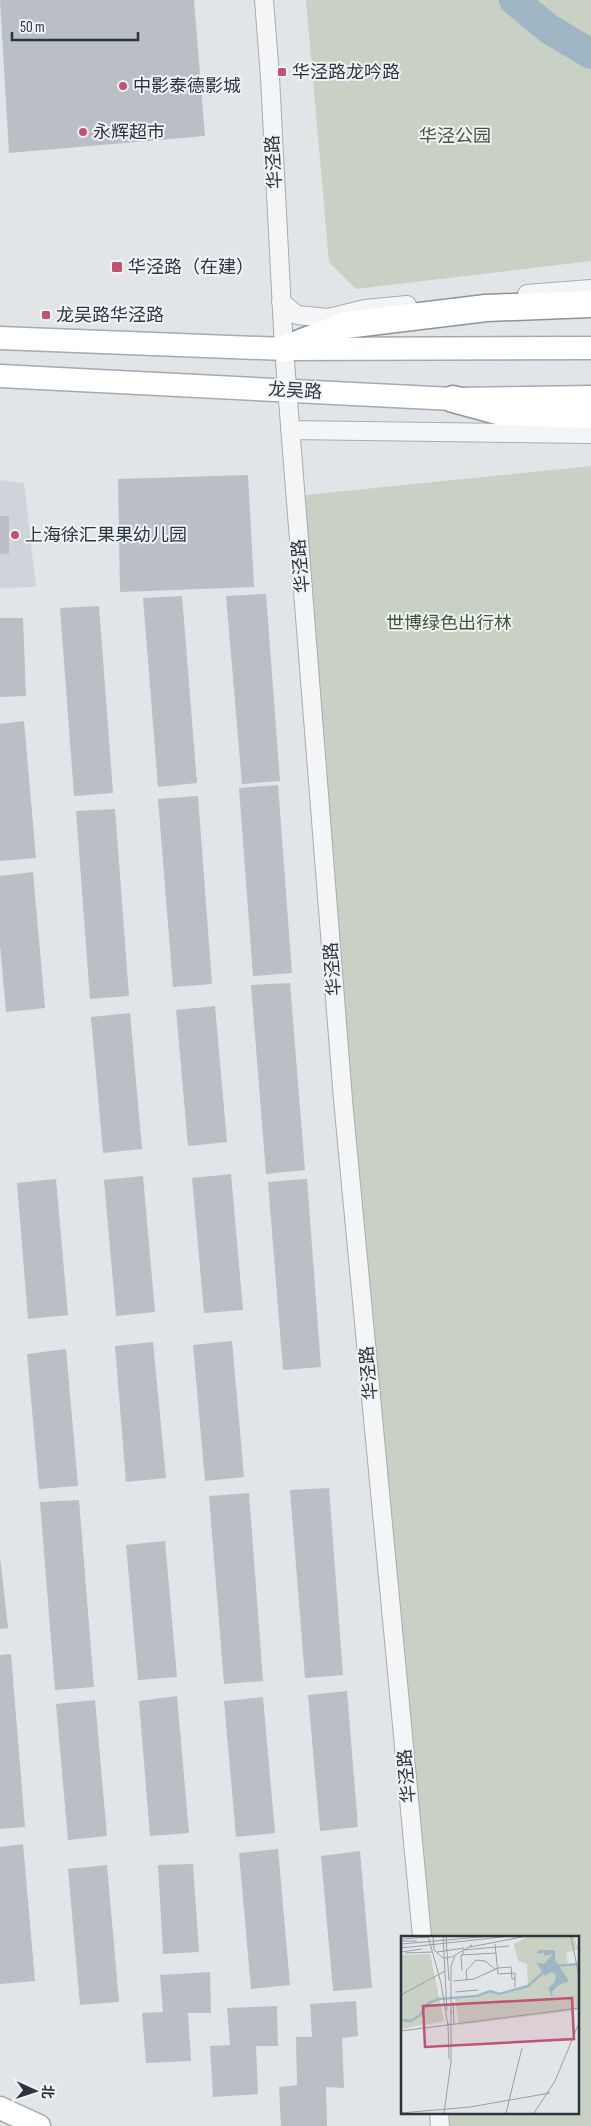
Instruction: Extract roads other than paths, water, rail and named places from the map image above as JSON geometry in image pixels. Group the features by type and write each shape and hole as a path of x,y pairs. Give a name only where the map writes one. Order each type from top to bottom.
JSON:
{"highway":[{"path":"284,350 346,325 486,308 591,304"},
{"path":"453,399 501,412 591,415"}],"main road":[{"path":"0,338 284,350 591,348"},
{"name":"龙吴路","path":"0,376 453,399 591,397"},
{"path":"0,2108 39,2126"}],"street":[{"name":"华泾路","path":"264,0 270,77 284,350 343,1100 422,1936"},
{"path":"281,302 297,315 328,318 374,308 591,289"},
{"path":"290,430 591,434"}],"waterway":[{"path":"514,0 549,29 591,54"}],"place":[{"name":"华泾路龙吟路","path":"282,72"},
{"name":"中影泰德影城","path":"123,86"},
{"name":"永辉超市","path":"83,132"},
{"name":"华泾路（在建）","path":"117,267"},
{"name":"龙吴路华泾路","path":"46,315"},
{"name":"上海徐汇果果幼儿园","path":"15,535"}],"park label":[{"name":"华泾公园","path":"455,136"},
{"name":"世博绿色出行林","path":"449,623"}]}
